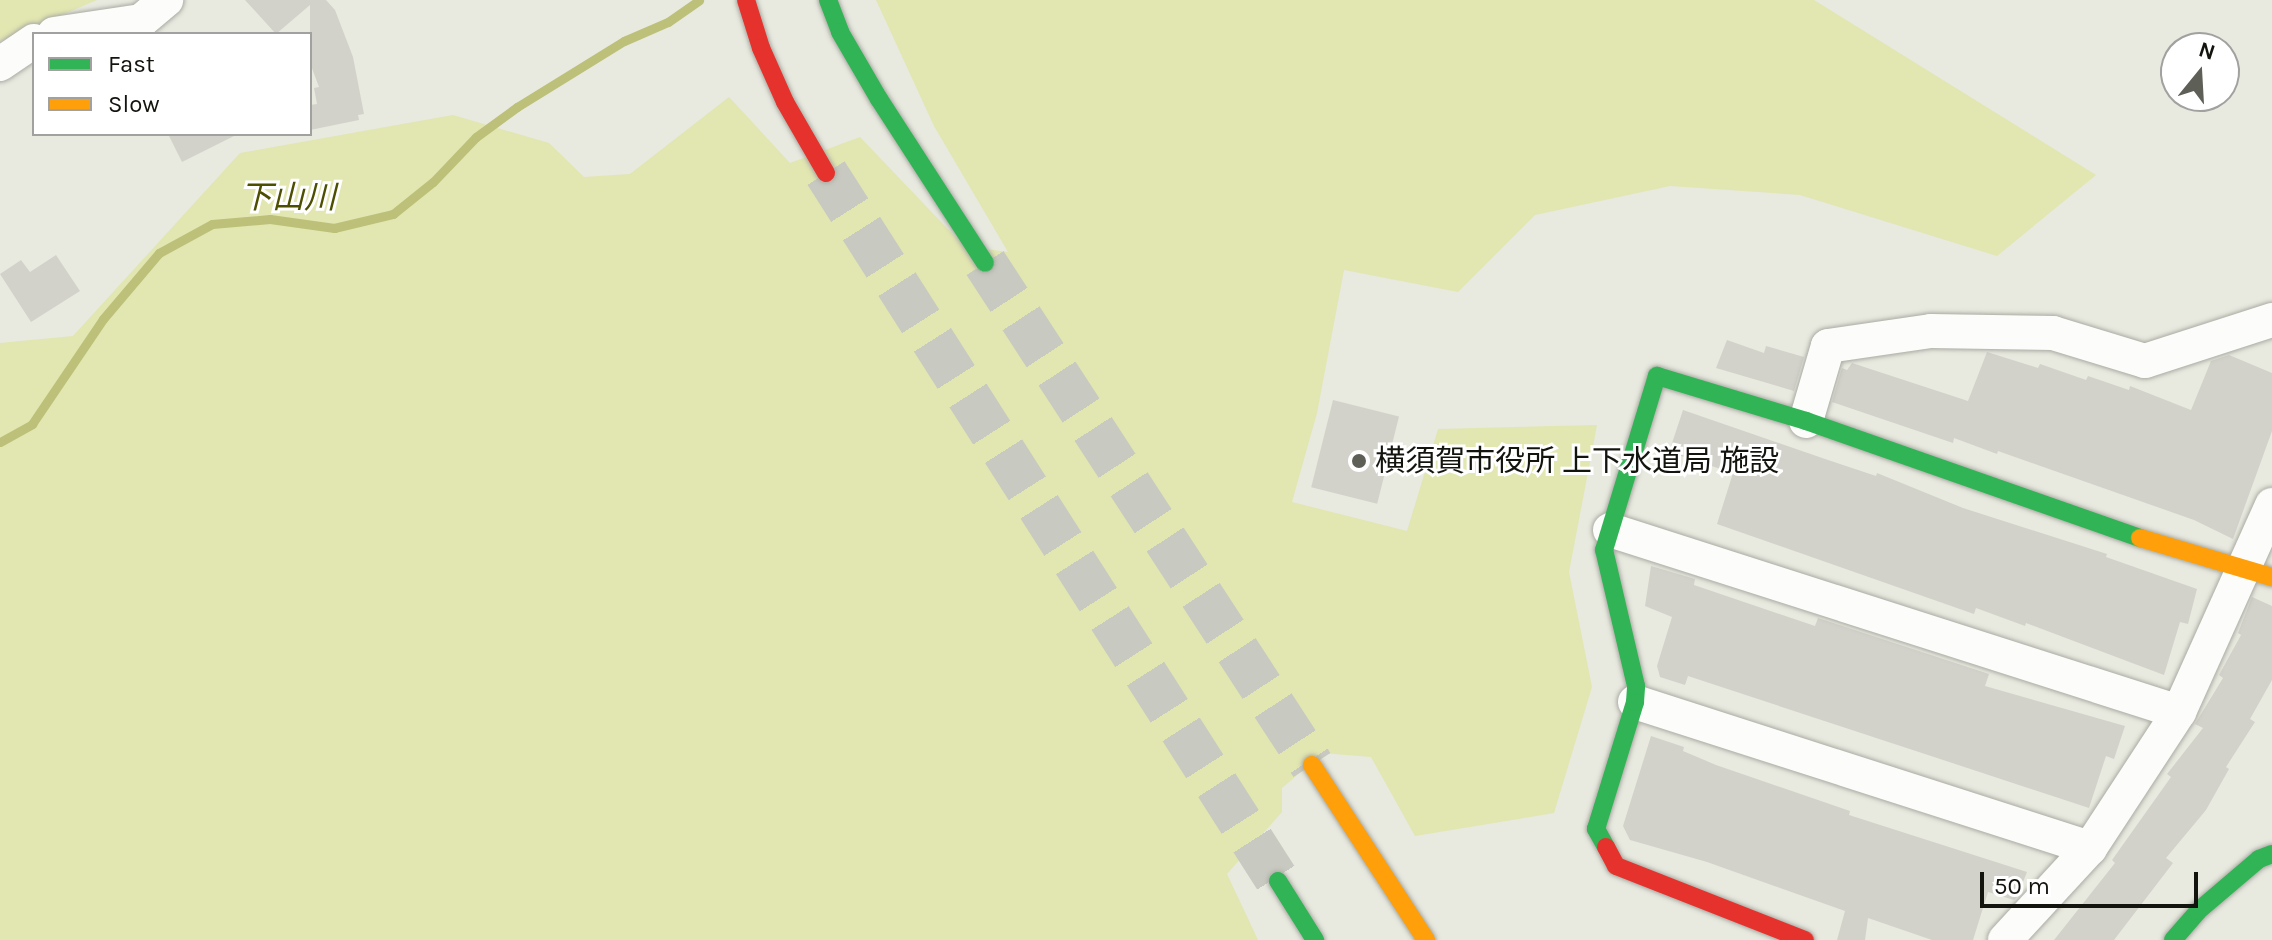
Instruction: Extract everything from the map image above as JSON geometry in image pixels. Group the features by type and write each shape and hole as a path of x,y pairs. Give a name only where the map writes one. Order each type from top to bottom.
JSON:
{"street":[{"path":"72,32 141,21 166,0"},
{"path":"746,0 761,48 785,102 826,173"},
{"path":"828,0 840,32 879,99 985,263"},
{"path":"0,64 32,42"},
{"path":"1806,421 1828,346 1931,331 2053,333 2145,361 2272,320"},
{"path":"1805,940 1616,866 1596,829 1635,702 1636,686 1604,550 1657,376 1806,421 2125,533 2259,573"},
{"path":"2005,940 2090,848 2179,712 2259,573 2272,505"},
{"path":"1610,530 2179,712"},
{"path":"1635,702 2090,848"},
{"path":"1312,765 1426,940"},
{"path":"2173,940 2198,911 2259,859 2272,854"},
{"path":"1278,881 1315,940"}],"green space":[{"path":"0,0 97,0 0,41"},
{"path":"876,0 1814,0 2096,175 1997,256 1800,195 1670,186 1535,215 1458,292 1344,270 1317,413 1292,502 1407,531 1438,429 1597,425 1569,572 1592,687 1554,813 1415,836 1371,757 1323,753 1282,788 1282,812 1227,874 1258,940 0,940 0,343 73,336 240,153 453,115 549,143 584,177 630,174 729,97 790,163 860,137 964,246 1008,252 934,126"}],"building":[{"path":"245,0 326,0 335,10 353,57 364,114 358,115 359,120 312,130 312,105 317,104 314,88 319,87 312,68 310,5 278,32 274,32"},
{"path":"169,136 234,136 182,162"},
{"path":"56,255 80,291 31,322 0,274 21,260 30,272"},
{"path":"1727,340 1764,353 1766,346 1804,357 1794,391 1716,368"},
{"path":"1987,352 2038,368 2040,364 2086,380 2088,376 2129,390 2130,386 2191,410 2211,361 2229,355 2272,373 2272,431 2233,539 2194,520 1998,451 1997,454 1954,438 1953,443 1832,402 1842,368 1847,370 1852,363 1968,401"},
{"path":"1333,400 1399,416 1377,504 1311,487"},
{"path":"1683,410 1876,476 1877,473 1963,508 2107,554 2106,557 2197,589 2188,624 2180,622 2164,675 2026,623 2025,626 1976,608 1974,614 1717,524 1733,473 1669,452"},
{"path":"1651,566 1695,579 1694,585 1815,626 1818,618 1989,674 1985,686 2125,726 2114,759 2106,756 2089,808 1688,676 1685,685 1660,677 1657,666 1672,617 1645,606"},
{"path":"2252,597 2272,606 2272,680 2250,719 2255,722 2226,767 2229,769 2206,810 2166,858 2173,863 2114,940 2054,940 2115,863 2112,860 2171,777 2167,774 2203,728 2195,724 2223,678 2219,675 2241,635 2238,633"},
{"path":"1651,736 1684,747 1683,751 1716,765 1850,811 1849,815 2027,872 2017,897 2014,900 1988,892 1973,940 1932,940 1868,918 1865,940 1837,940 1845,911 1707,862 1630,840 1623,826"}],"waterway":[{"name":"下山川","path":"0,442 32,424 103,319 159,253 212,224 270,219 334,228 393,214 433,182 476,137 517,107 624,41 668,22 699,0"}],"tunnel":[{"path":"826,173 1278,881"},
{"path":"985,263 1312,765"}],"traffic: fast":[{"path":"828,0 840,32 879,99 985,263"},
{"path":"1606,847 1596,829 1635,702 1636,686 1604,550 1657,376 1806,421 2140,538"},
{"path":"2173,940 2198,911 2259,859 2272,854"},
{"path":"1278,881 1315,940"}],"traffic: slow":[{"path":"2140,538 2272,577"},
{"path":"1312,765 1426,940"}],"traffic: jam":[{"path":"746,0 761,48 785,102 826,173"},
{"path":"1606,847 1616,866 1805,940"}],"place":[{"name":"横須賀市役所 上下水道局 施設","path":"1359,461"}]}
